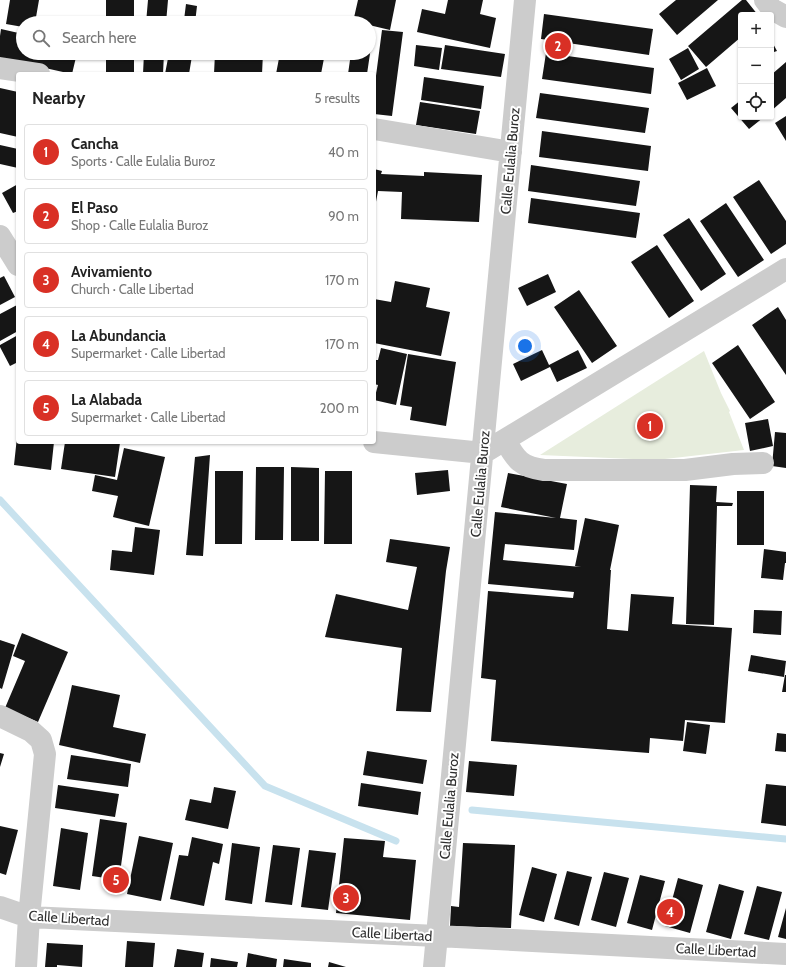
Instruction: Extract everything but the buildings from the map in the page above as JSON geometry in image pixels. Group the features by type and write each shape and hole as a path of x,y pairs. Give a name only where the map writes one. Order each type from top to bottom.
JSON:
{"street":[{"name":"Calle Eulalia Buroz","path":"434,967 525,0"},
{"path":"765,0 772,9 786,18"},
{"path":"0,68 26,72"},
{"path":"376,129 511,152"},
{"path":"0,236 16,262"},
{"path":"376,442 483,453 786,269"},
{"path":"505,440 513,454 519,460 526,465 544,470 684,470 733,464 763,463"},
{"path":"0,716 31,731 36,735 41,740 45,754 29,917 26,967"},
{"name":"Calle Libertad","path":"0,907 29,917 786,954"}],"green space":[{"path":"704,351 730,411 729,412 744,450 656,460 540,455"}],"waterway":[{"path":"0,500 265,786 396,841"},
{"path":"472,810 786,839"}],"place":[{"name":"El Paso","path":"558,46"},
{"name":"Cancha","path":"650,426"},
{"name":"La Alabada","path":"116,880"},
{"name":"Avivamiento","path":"346,898"},
{"name":"La Abundancia","path":"670,912"}]}
